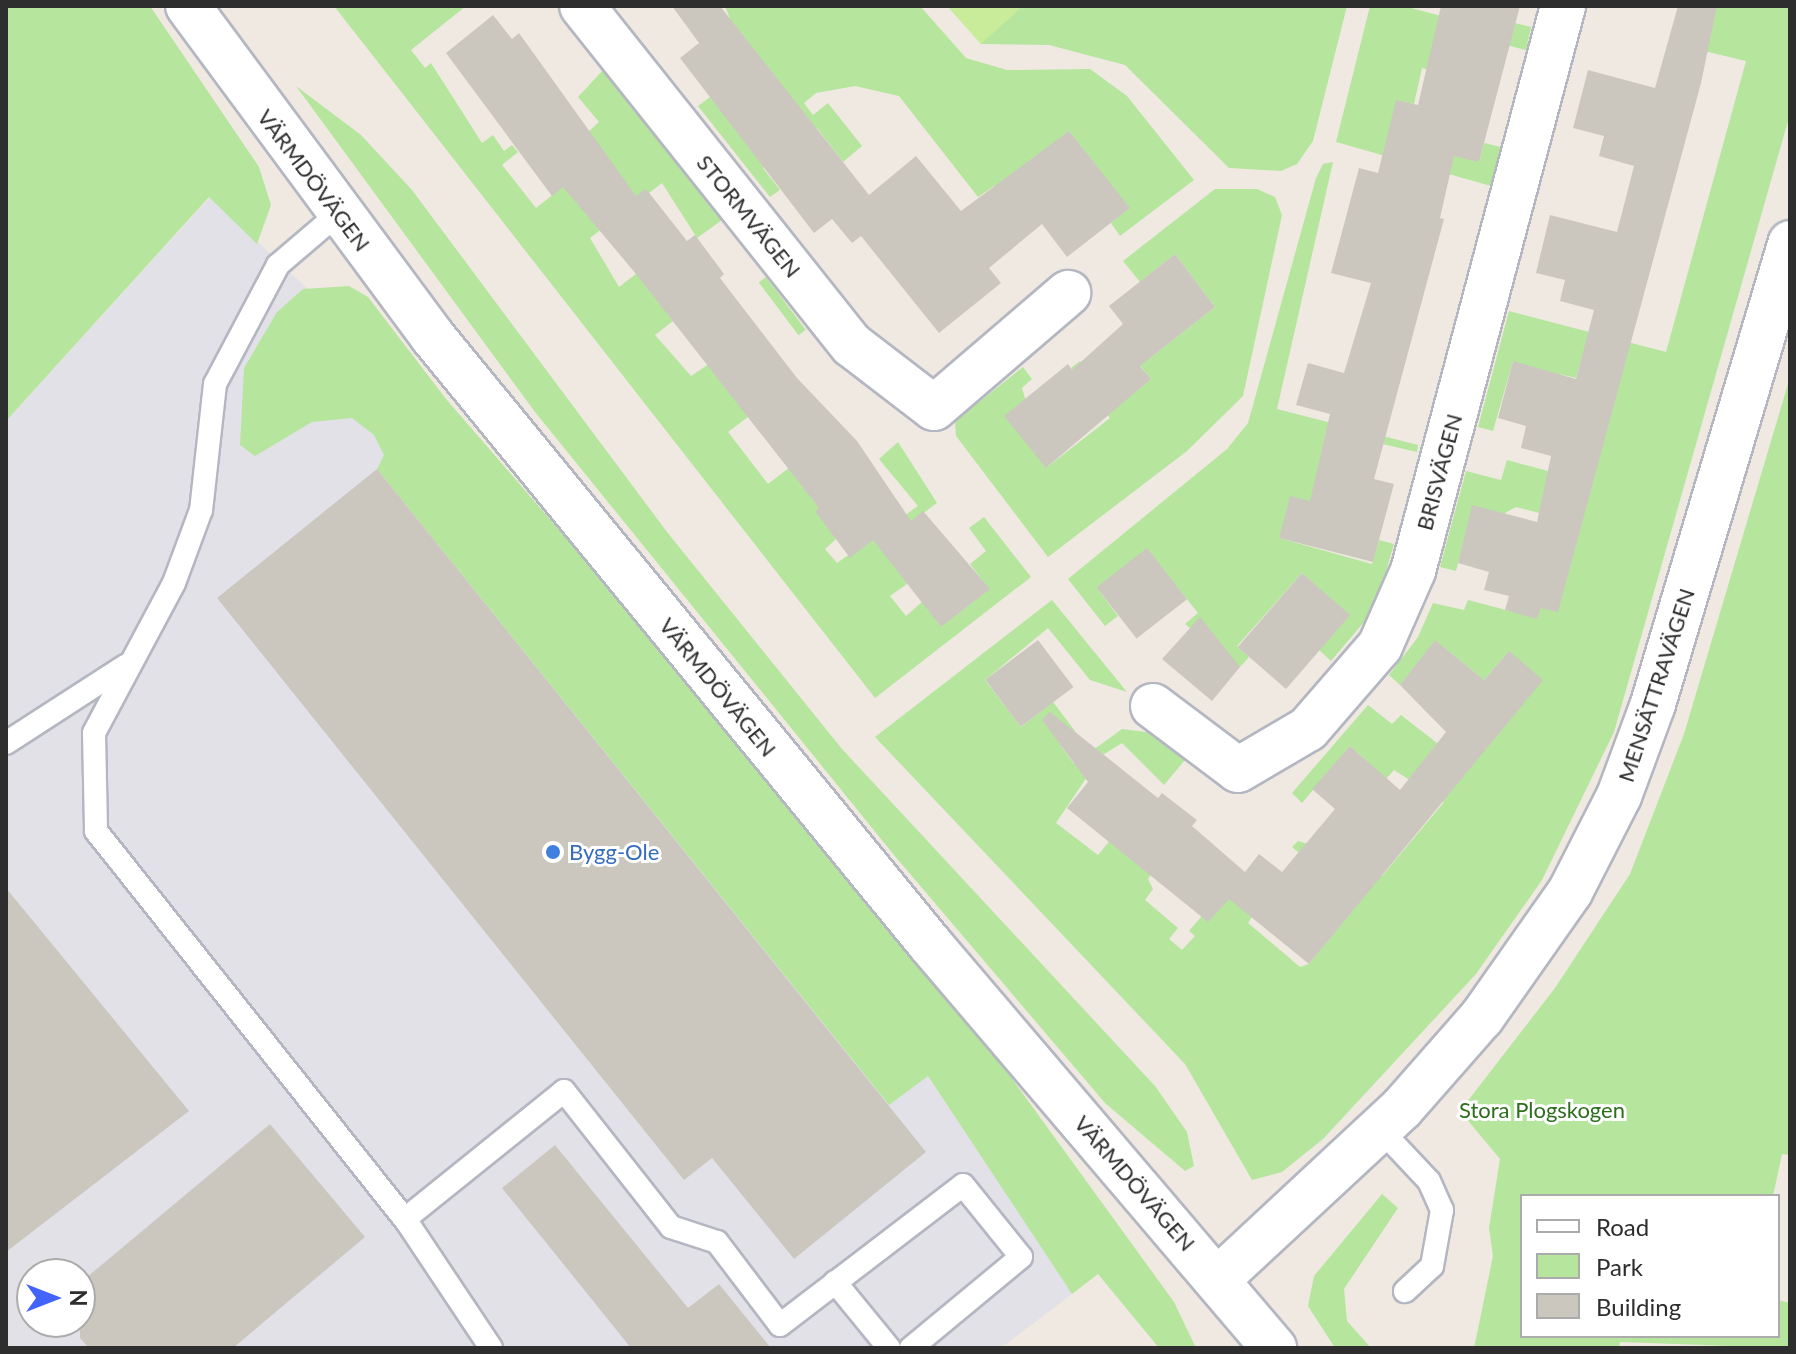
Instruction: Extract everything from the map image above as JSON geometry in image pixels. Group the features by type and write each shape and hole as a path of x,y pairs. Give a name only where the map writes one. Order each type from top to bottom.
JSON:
{"street":[{"name":"VÄRMDÖVÄGEN","path":"188,6 340,212 803,791 1274,1348"},
{"name":"STORMVÄGEN","path":"582,6 852,345 934,408 1068,293"},
{"name":"BRISVÄGEN","path":"1153,706 1238,770 1308,729 1380,646 1413,571 1563,6"},
{"name":"MENSÄTTRAVÄGEN","path":"1218,1279 1380,1129 1482,1017 1570,892 1619,796 1653,704 1790,243"}],"lane":[{"path":"340,212 278,265 231,345 208,422 201,510 174,583 126,665 94,733 96,831 405,1219 491,1348"},
{"path":"6,743 126,665"},
{"path":"405,1219 564,1091 671,1227 717,1242 780,1325 963,1185 1021,1257 911,1348"},
{"path":"1380,1129 1429,1181 1442,1210 1432,1266 1405,1291"},
{"path":"835,1282 889,1348"}],"shaded area":[{"path":"210,197 328,308 928,1076 1072,1294 1001,1348 6,1348 6,421"}],"green space":[{"path":"6,6 150,6 259,167 271,205 257,244 209,197 6,421"},
{"path":"334,6 466,6 411,50 425,68 431,63 482,143 493,135 504,151 512,145 518,152 502,165 536,208 603,155 587,133 599,122 578,97 603,70 722,220 697,238 662,183 590,238 619,287 663,253 699,301 655,335 691,376 757,332 769,401 728,432 768,484 798,461 836,539 825,549 837,563 918,506 879,459 898,442 937,503 895,534 907,584 890,596 906,616 922,602 941,627 989,589 970,564 986,551 969,528 984,517 1031,577 875,698"},
{"path":"725,6 920,6 966,58 1007,70 1090,69 1127,96 1194,180 1120,236 1111,223 1129,208 1069,131 1037,157 1014,211 994,186 978,197 899,96 855,86 816,93 804,103 813,115 828,103 862,146 843,162 816,127 763,168 780,190 770,197 698,106 710,97 730,19"},
{"path":"947,6 1023,6 981,44"},
{"path":"948,6 1347,6 1313,141 1297,164 1281,171 1229,168 1125,65 1049,45 981,44"},
{"path":"1370,6 1404,6 1511,35 1515,23 1531,27 1526,50 1490,41 1447,75 1422,68 1414,104 1396,101 1479,162 1484,143 1501,147 1491,186 1336,142"},
{"path":"1717,6 1790,6 1790,114 1614,732 1542,880 1476,974 1323,1139 1282,1172 1252,1180 1185,1064 875,737 1052,600 1127,692 1090,680 1048,628 985,680 1021,727 1053,702 1075,731 1059,743 1074,764 1122,729 1162,734 1190,754 1164,785 1122,743 1101,756 1056,823 1098,855 1150,792 1160,861 1148,879 1153,889 1145,900 1178,928 1169,939 1182,950 1195,936 1189,931 1229,884 1259,906 1248,923 1300,967 1309,964 1349,915 1332,880 1292,847 1298,841 1365,861 1382,876 1444,802 1394,770 1366,801 1367,761 1350,746 1302,803 1292,793 1368,705 1392,724 1401,715 1451,754 1509,651 1484,680 1436,641 1400,685 1389,675 1418,637 1433,603 1464,610 1468,600 1537,618 1541,608 1541,507 1539,513 1516,507 1505,513 1498,540 1473,506 1456,571 1440,567 1466,471 1501,480 1507,460 1570,477 1582,357 1576,378 1559,374 1544,382 1513,361 1493,431 1478,427 1509,311 1666,352 1746,61 1683,46"},
{"path":"296,86 361,135 412,190 667,532 842,749 1155,1086 1187,1132 1194,1166 1185,1171 1105,1103 894,855 535,412"},
{"path":"1333,162 1277,409 1418,445 1417,452 1326,431 1312,502 1279,538 1372,564 1379,540 1394,544 1375,609 1331,661 1319,650 1349,615 1302,573 1237,646 1249,657 1239,668 1185,624 1198,613 1147,549 1097,588 1118,616 1105,626 1068,579 1227,449 1248,423 1316,178 1323,164"},
{"path":"1215,189 1257,189 1275,197 1282,215 1243,396 1187,451 1048,557 956,436 955,421 1023,367 1032,379 1022,388 1046,468 1110,418 1071,368 1080,361 1118,406 1151,379 1116,336 1150,358 1215,307 1175,254 1140,282 1123,261"},
{"path":"766,277 806,330 799,335 759,282"},
{"path":"349,286 368,297 446,399 707,701 1002,1065 1174,1302 1196,1348 1159,1348 1098,1274 1072,1294 928,1076 889,1105 377,469 384,455 374,435 352,418 312,422 255,456 240,445 244,368 277,312 303,289"},
{"name":"Stora Plogskogen","path":"1790,377 1790,1155 1782,1154 1773,1194 1520,1194 1520,1338 1780,1338 1780,1300 1790,1303 1790,1348 1620,1342 1619,1348 1474,1348 1493,1256 1489,1228 1500,1159 1460,1111 1555,988 1630,874 1684,734"},
{"path":"1382,1194 1398,1208 1344,1289 1347,1321 1371,1348 1335,1348 1308,1306 1314,1276"}],"building":[{"path":"672,6 720,6 869,195 916,156 961,211 1069,131 1130,208 1067,257 1042,224 989,268 1001,283 939,333 861,236 852,243 832,219 814,233 680,58 699,43"},
{"path":"1441,6 1520,6 1479,162 1454,156 1440,218 1444,219 1374,479 1394,484 1373,562 1279,538 1290,496 1310,501 1330,414 1296,405 1308,363 1344,373 1371,283 1331,273 1359,168 1378,173 1396,100 1418,105"},
{"path":"1678,6 1717,6 1701,83 1558,612 1541,608 1537,619 1505,610 1509,596 1484,590 1489,572 1458,563 1472,505 1537,522 1551,456 1521,448 1526,426 1498,418 1513,361 1576,379 1594,310 1560,301 1565,280 1536,273 1550,215 1617,232 1634,166 1599,156 1604,136 1573,128 1588,70 1655,88"},
{"path":"493,15 512,39 519,33 636,196 646,189 687,241 695,235 724,274 720,278 797,378 857,441 911,521 923,511 990,589 941,627 873,540 850,558 815,511 819,508 636,274 563,187 552,196 446,53"},
{"path":"1175,254 1215,307 1140,366 1151,379 1046,468 1004,416 1068,364 1072,370 1123,324 1109,306"},
{"name":"Bygg-Ole","path":"377,469 926,1152 794,1259 712,1158 684,1180 217,598"},
{"path":"1147,548 1187,599 1137,639 1097,587"},
{"path":"1302,573 1350,615 1286,689 1238,647"},
{"path":"1200,617 1240,667 1212,701 1162,659"},
{"path":"1038,640 1074,687 1021,727 985,680"},
{"path":"1435,640 1484,680 1509,651 1543,680 1309,964 1229,899 1208,922 1067,808 1088,782 1042,720 1050,712 1158,798 1162,793 1197,820 1192,826 1245,872 1259,854 1282,872 1335,809 1312,789 1350,746 1400,790 1446,732 1400,685"},
{"path":"6,888 189,1111 6,1252"},
{"path":"270,1124 365,1237 233,1348 89,1348 80,1338 96,1338 96,1270"},
{"path":"555,1145 688,1308 719,1284 771,1348 631,1348 502,1188"}],"place":[{"name":"Bygg-Ole","path":"553,852"}]}
